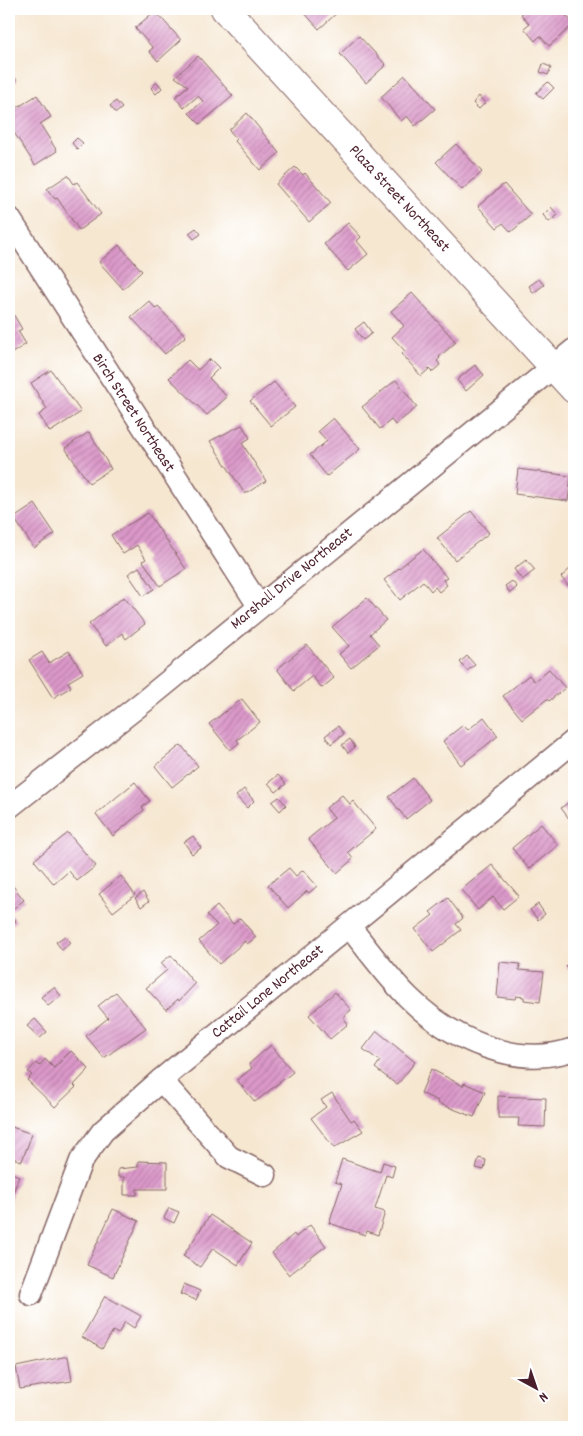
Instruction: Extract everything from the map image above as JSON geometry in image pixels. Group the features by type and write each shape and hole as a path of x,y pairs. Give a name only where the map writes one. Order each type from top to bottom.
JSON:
{"main road":[{"name":"Plaza Street Northeast","path":"225,9 564,358 574,389"}],"street":[{"name":"Birch Street Northeast","path":"9,218 259,606"},
{"name":"Marshall Drive Northeast","path":"9,807 146,699 564,358"},
{"name":"Cattail Lane Northeast","path":"31,1294 81,1161 103,1131 161,1080 574,741"},
{"path":"349,926 382,969 408,998 436,1020 470,1040 506,1054 531,1056 562,1054 574,1049"},
{"path":"161,1080 229,1158 265,1175"}],"building":[{"path":"301,9 335,9 338,12 319,29"},
{"path":"400,9 410,9 405,14"},
{"path":"527,9 569,9 565,14 574,24 549,46 540,36 535,41 524,28 529,24 521,14"},
{"path":"155,11 181,40 158,61 149,51 153,48 135,28"},
{"path":"359,36 386,65 366,83 340,54"},
{"path":"198,56 233,96 200,124 189,113 203,101 198,96 184,108 175,97 188,86 175,77"},
{"path":"543,64 551,67 548,75 540,72"},
{"path":"9,69 17,81 9,86"},
{"path":"405,75 435,109 415,126 407,116 401,121 381,97"},
{"path":"157,82 162,88 156,94 151,88"},
{"path":"548,82 554,88 543,99 536,93"},
{"path":"37,95 51,117 40,124 57,151 35,165 9,125 9,113"},
{"path":"479,96 485,103 479,109 473,103"},
{"path":"116,101 122,108 116,113 110,106"},
{"path":"247,113 279,153 260,170 235,141 237,139 229,130"},
{"path":"77,138 83,143 77,149 72,143"},
{"path":"456,144 482,172 462,190 436,162"},
{"path":"295,167 303,175 305,173 331,203 309,222 276,184"},
{"path":"68,175 74,184 77,182 101,214 79,230 57,198 55,199 47,189"},
{"path":"504,184 531,215 511,232 503,223 497,228 478,206"},
{"path":"551,207 558,215 549,222 543,215"},
{"path":"348,223 361,237 357,241 368,254 348,271 324,244"},
{"path":"196,228 201,234 194,239 189,233"},
{"path":"119,245 142,271 123,289 99,262"},
{"path":"539,279 544,285 533,293 529,286"},
{"path":"412,293 456,342 439,357 437,361 440,365 432,372 429,369 421,376 402,354 405,351 392,337 404,326 391,311"},
{"path":"149,301 156,309 158,307 186,336 165,354 131,317"},
{"path":"12,312 22,329 18,331 26,344 9,355 9,314"},
{"path":"364,322 372,333 363,340 355,329"},
{"path":"210,359 219,368 209,378 227,397 207,415 169,378 188,360 198,370"},
{"path":"475,365 484,375 466,391 457,380"},
{"path":"51,370 81,412 50,432 39,415 47,409 31,383"},
{"path":"396,380 417,407 395,425 391,420 380,429 362,407"},
{"path":"274,382 295,407 271,426 250,401"},
{"path":"333,418 360,449 327,476 310,455 327,441 318,431"},
{"path":"242,425 250,438 242,443 266,481 245,494 210,441"},
{"path":"89,432 111,469 89,483 65,448"},
{"path":"518,469 571,476 568,501 515,494"},
{"path":"35,504 55,534 34,548 14,518"},
{"path":"471,511 489,533 455,560 437,538"},
{"path":"148,513 186,569 160,586 143,561 146,559 137,545 123,554 111,535"},
{"path":"423,549 447,578 443,580 447,585 439,592 435,587 431,591 423,581 400,600 384,580"},
{"path":"526,560 535,570 522,580 514,569"},
{"path":"139,567 154,589 143,596 128,574"},
{"path":"571,568 574,571 574,584 570,588 561,577"},
{"path":"512,581 517,587 510,593 505,586"},
{"path":"124,597 145,624 126,639 122,633 106,646 89,624"},
{"path":"367,598 386,620 370,634 379,645 351,668 339,654 349,646 332,627"},
{"path":"307,645 334,678 322,688 312,676 294,691 277,669"},
{"path":"69,651 83,673 68,682 71,687 53,698 29,660 42,652 49,663"},
{"path":"467,656 475,665 467,671 460,662"},
{"path":"549,669 565,688 549,701 547,699 522,719 503,696 529,675 534,681"},
{"path":"242,699 260,722 237,740 239,743 230,750 209,724"},
{"path":"484,717 498,736 461,765 443,741 463,725 468,730"},
{"path":"338,726 344,734 331,744 325,736"},
{"path":"350,739 355,747 348,753 342,745"},
{"path":"181,745 198,766 172,787 155,766"},
{"path":"278,775 286,784 276,792 268,783"},
{"path":"413,778 430,800 406,819 389,797"},
{"path":"135,782 150,801 142,807 144,810 113,836 96,814"},
{"path":"244,789 254,801 247,808 236,796"},
{"path":"342,795 350,804 353,801 376,829 348,852 353,859 337,873 308,839 334,818 326,808"},
{"path":"279,797 286,805 280,811 272,802"},
{"path":"574,798 574,825 561,808"},
{"path":"541,824 558,845 529,869 512,848"},
{"path":"68,833 96,866 77,881 69,871 54,884 34,860"},
{"path":"193,836 201,848 192,854 184,842"},
{"path":"492,865 519,896 503,909 493,897 478,910 461,890"},
{"path":"289,868 296,876 303,870 317,886 309,893 307,891 288,908 268,885"},
{"path":"121,876 135,895 113,912 99,894"},
{"path":"9,881 24,900 9,912"},
{"path":"143,892 149,901 141,907 135,898"},
{"path":"448,898 463,918 456,924 461,930 433,952 415,929 433,915 430,912"},
{"path":"538,904 545,914 538,920 530,910"},
{"path":"217,906 233,924 240,918 256,937 247,944 245,941 219,964 199,941 217,925 207,915"},
{"path":"9,912 16,921 9,927"},
{"path":"65,936 70,943 62,950 56,942"},
{"path":"171,955 195,984 179,1001 178,999 166,1010 146,988 167,970 161,963"},
{"path":"574,959 574,977 566,966"},
{"path":"500,962 520,964 519,970 544,972 540,1002 524,1000 524,997 516,996 515,999 497,997"},
{"path":"54,987 61,996 48,1006 41,997"},
{"path":"116,992 146,1028 104,1058 86,1036 108,1018 98,1006"},
{"path":"335,992 351,1010 343,1017 348,1024 330,1039 309,1015"},
{"path":"35,1019 47,1032 40,1038 27,1026"},
{"path":"377,1031 415,1062 397,1085 375,1068 380,1061 363,1049"},
{"path":"271,1045 293,1072 255,1102 237,1080 252,1068 249,1064"},
{"path":"71,1051 89,1069 74,1085 76,1087 55,1107 27,1080 32,1075 28,1072 36,1063 39,1066 45,1059 54,1068"},
{"path":"431,1069 463,1086 464,1083 485,1092 474,1117 438,1103 438,1101 421,1093"},
{"path":"332,1093 351,1121 354,1119 363,1131 334,1148 311,1118 326,1107 321,1100"},
{"path":"498,1096 546,1098 545,1127 518,1126 519,1118 498,1118"},
{"path":"9,1126 32,1134 22,1161 9,1157"},
{"path":"479,1158 486,1160 484,1170 476,1168"},
{"path":"342,1159 380,1172 383,1162 395,1166 392,1177 386,1175 375,1209 385,1212 378,1235 367,1231 365,1235 329,1223 342,1184 335,1182"},
{"path":"138,1161 167,1162 167,1189 137,1189 137,1195 124,1195 124,1177 118,1177 118,1169 138,1167"},
{"path":"9,1172 19,1176 9,1205"},
{"path":"169,1208 179,1212 174,1223 164,1218"},
{"path":"113,1209 139,1221 113,1277 87,1265"},
{"path":"210,1215 252,1243 238,1265 213,1248 200,1267 183,1256"},
{"path":"310,1225 326,1246 289,1275 272,1253 294,1234 296,1237"},
{"path":"184,1284 200,1291 196,1300 180,1294"},
{"path":"105,1296 141,1316 134,1328 125,1322 118,1334 113,1331 102,1349 82,1337"},
{"path":"68,1356 72,1381 20,1389 16,1367"}]}
